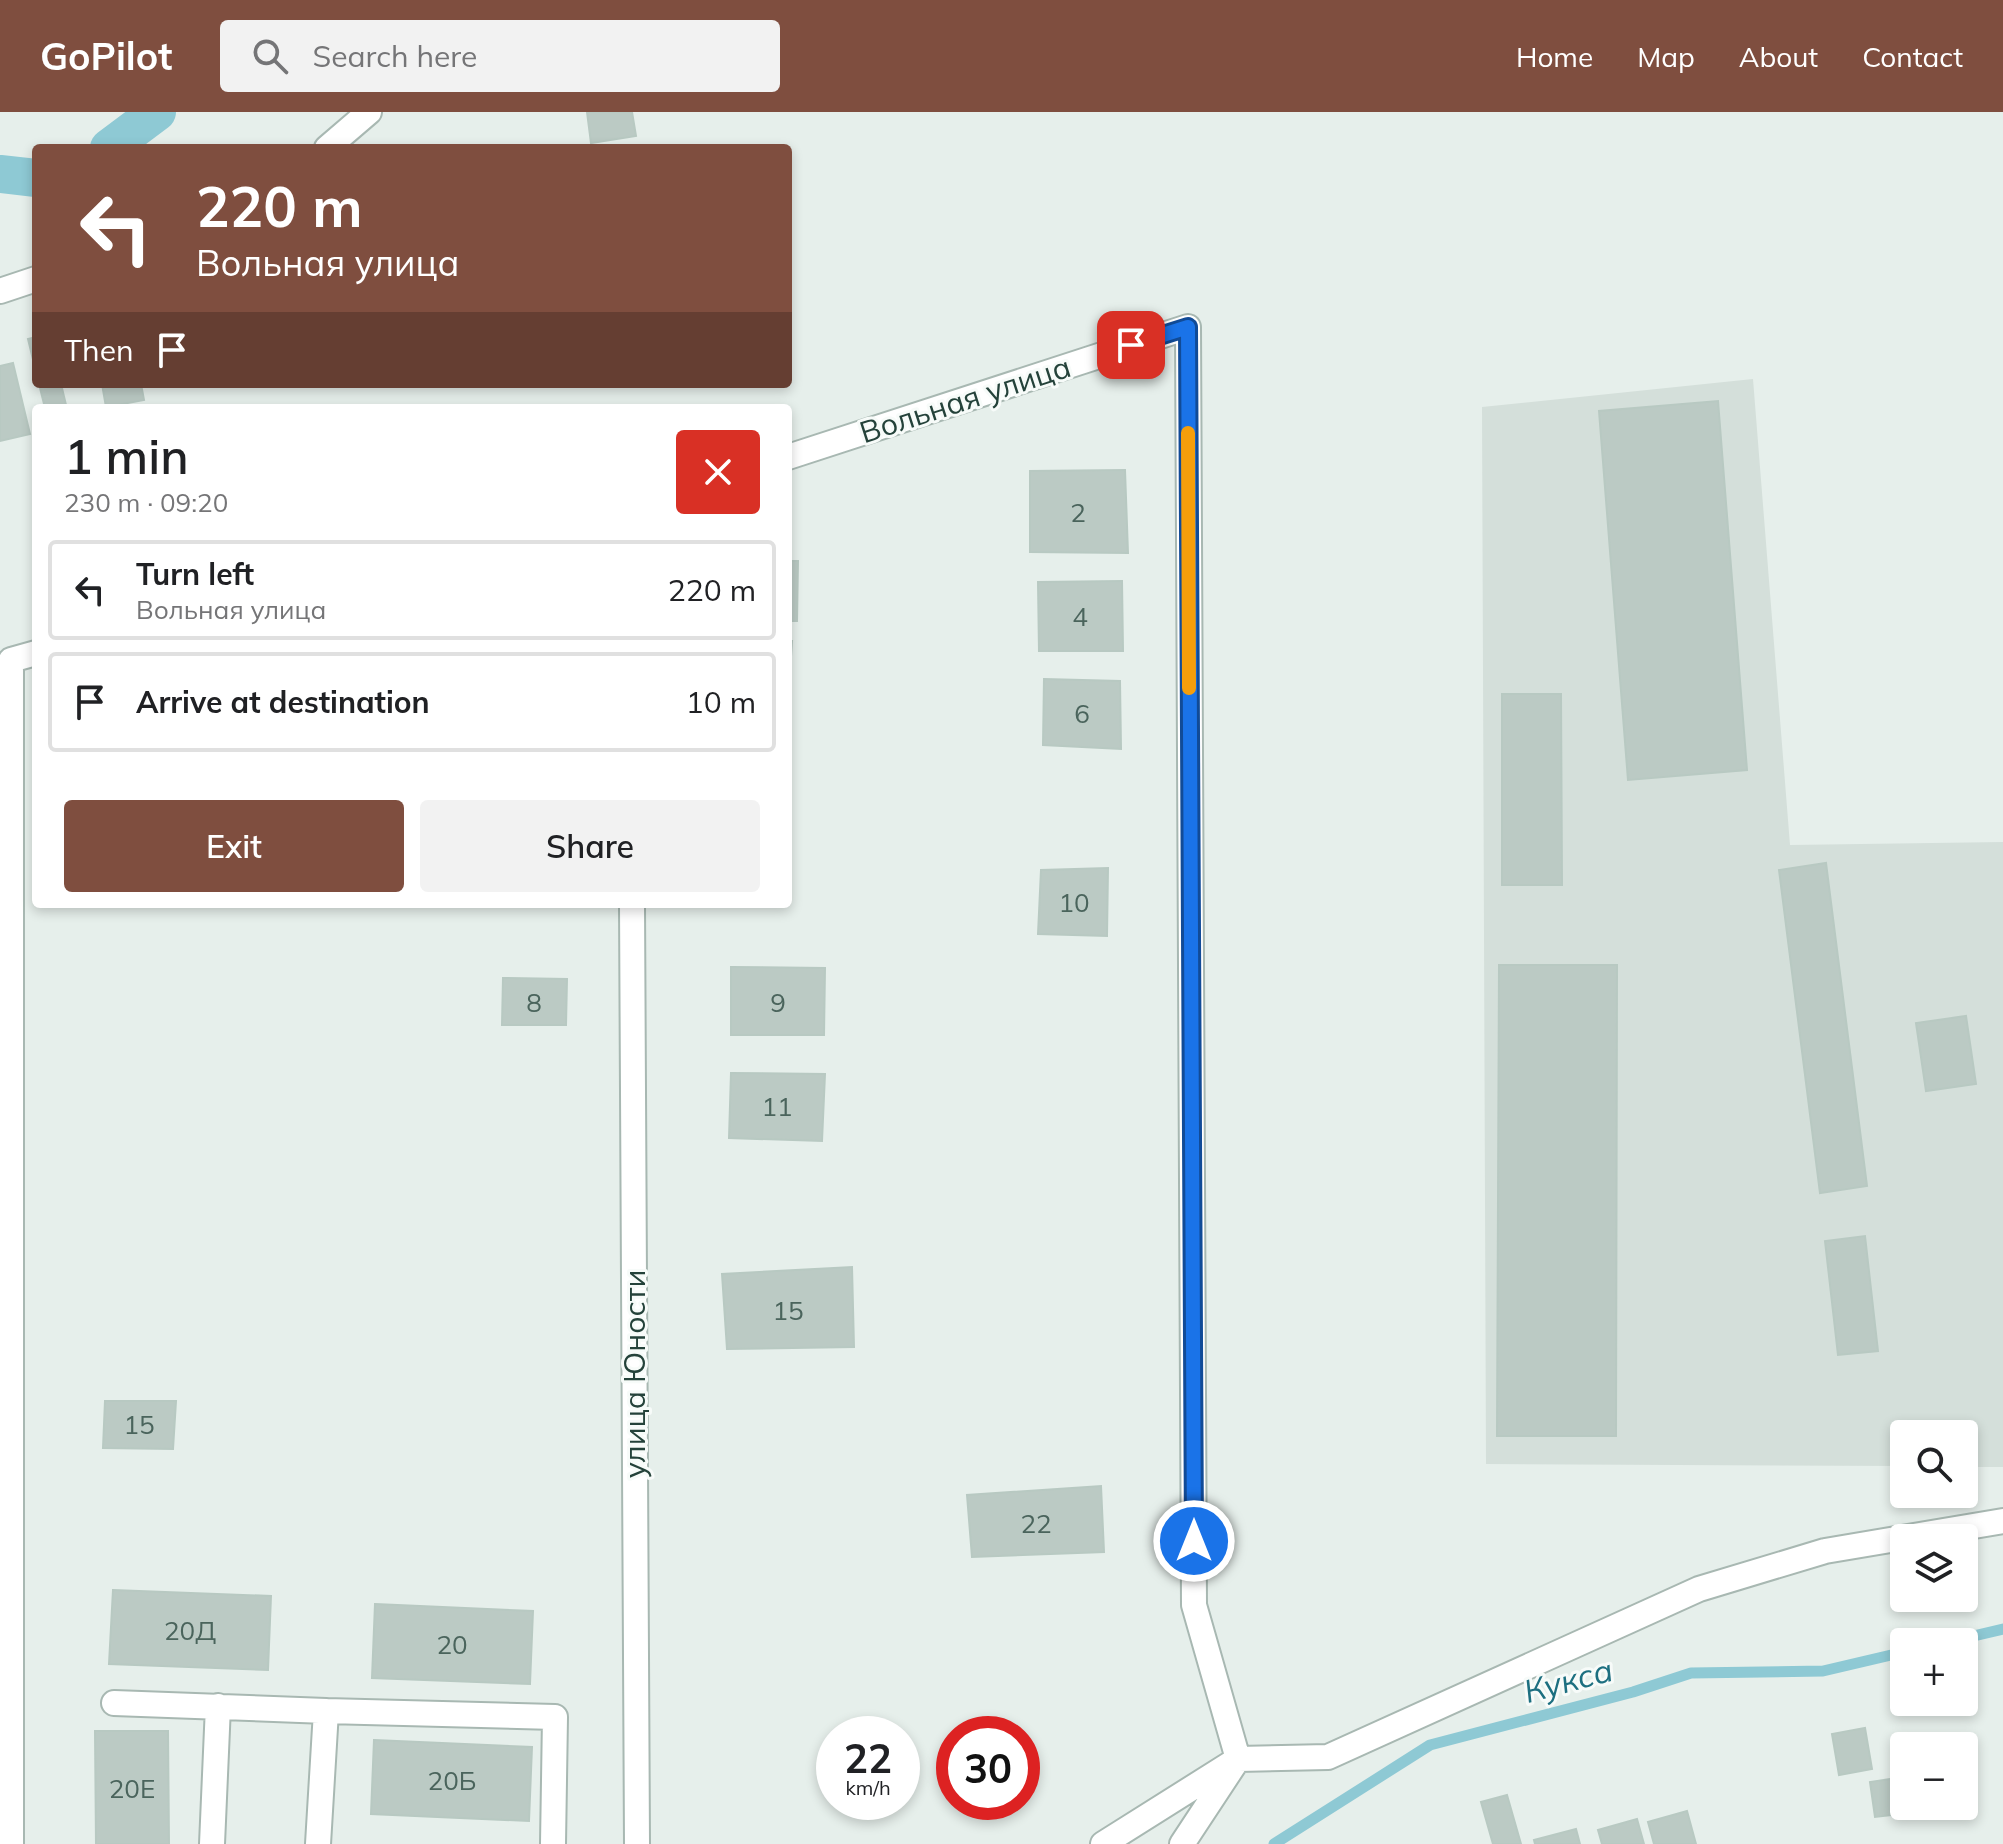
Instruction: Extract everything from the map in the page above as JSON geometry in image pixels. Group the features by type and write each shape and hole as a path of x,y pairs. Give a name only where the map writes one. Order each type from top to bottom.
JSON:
{"street":[{"path":"332,144 369,112"},
{"path":"0,291 32,280"},
{"name":"Вольная улица","path":"792,456 1188,327 1194,1605 1238,1759"},
{"path":"11,1844 11,660 32,654"},
{"name":"улица Юности","path":"632,908 637,1844"},
{"path":"1103,1844 1238,1759 1328,1757 1699,1589 1825,1551 2003,1521"},
{"path":"114,1703 555,1717 553,1844"},
{"path":"212,1844 218,1706"},
{"path":"318,1844 326,1711"},
{"path":"1182,1844 1238,1759"}],"shaded area":[{"path":"1753,379 1790,845 2003,842 2003,1467 1978,1467 1978,1420 1890,1420 1890,1466 1486,1464 1482,407"}],"building":[{"path":"587,112 632,112 636,136 591,143"},
{"path":"13,363 30,434 0,441 0,366"},
{"path":"40,388 62,388 66,404 44,404"},
{"path":"103,388 142,388 144,400 105,404"},
{"path":"1718,401 1747,770 1628,780 1599,411"},
{"path":"1125,470 1128,553 1030,552 1030,471"},
{"path":"792,561 798,561 797,621 792,621"},
{"path":"1122,581 1123,651 1039,651 1038,582"},
{"path":"1044,679 1120,681 1121,749 1043,745"},
{"path":"1502,694 1561,694 1562,885 1502,885"},
{"path":"1826,863 1867,1186 1820,1193 1779,870"},
{"path":"1108,868 1107,936 1038,934 1041,870"},
{"path":"1499,965 1617,965 1616,1436 1497,1436"},
{"path":"731,967 825,968 824,1035 731,1035"},
{"path":"503,978 567,979 566,1025 502,1025"},
{"path":"1966,1016 1976,1084 1926,1091 1916,1023"},
{"path":"731,1073 825,1074 822,1141 729,1138"},
{"path":"1865,1236 1878,1351 1838,1355 1825,1241"},
{"path":"852,1267 854,1347 727,1349 722,1274"},
{"path":"105,1401 176,1401 173,1449 103,1448"},
{"path":"1101,1486 1104,1552 972,1557 967,1495"},
{"path":"113,1590 271,1596 268,1670 109,1664"},
{"path":"375,1604 533,1611 530,1684 372,1678"},
{"path":"1865,1728 1872,1769 1839,1775 1832,1734"},
{"path":"95,1731 168,1731 169,1844 96,1844"},
{"path":"374,1740 532,1747 529,1821 371,1814"},
{"path":"1890,1779 1890,1815 1875,1817 1870,1782"},
{"path":"1507,1795 1521,1844 1493,1844 1481,1802"},
{"path":"1687,1811 1696,1844 1654,1844 1648,1822"},
{"path":"1637,1819 1644,1844 1602,1844 1598,1830"},
{"path":"1576,1829 1580,1844 1535,1844 1534,1840"}],"waterway":[{"path":"114,144 157,112"},
{"path":"0,174 32,178"},
{"name":"Кукса","path":"1978,1635 2003,1629"},
{"name":"Кукса","path":"1274,1844 1430,1745 1633,1692 1691,1673 1823,1671 1890,1655"}],"slow traffic":[{"path":"1188,433 1189,688"}],"route":[{"path":"1131,345 1188,327 1194,1541"}]}
